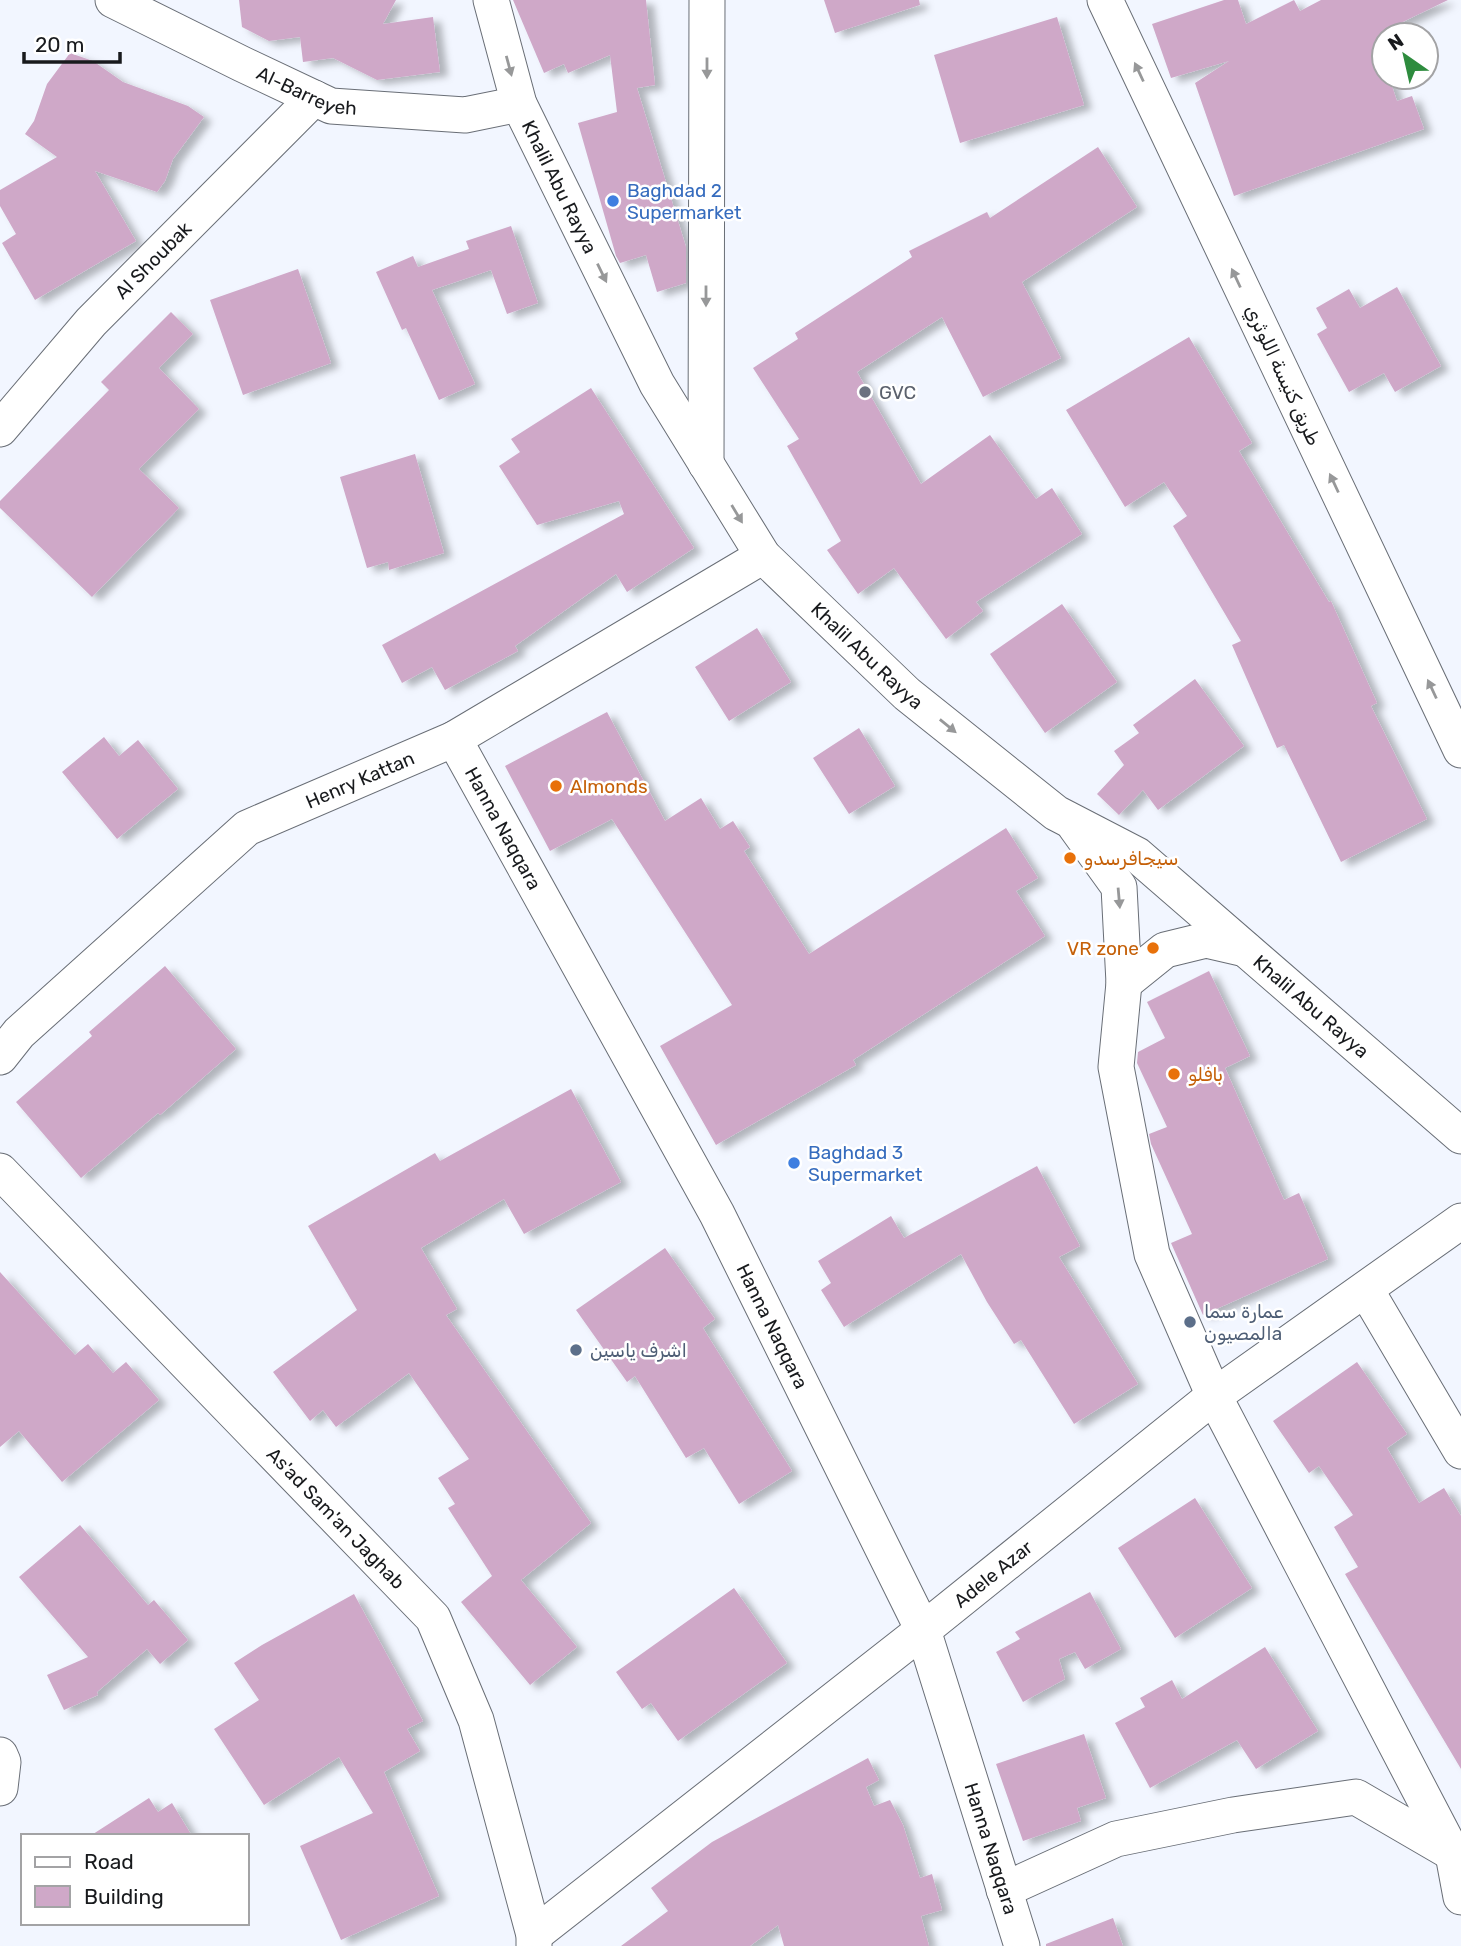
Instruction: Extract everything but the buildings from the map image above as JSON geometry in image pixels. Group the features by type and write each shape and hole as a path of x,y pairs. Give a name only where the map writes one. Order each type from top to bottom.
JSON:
{"street":[{"name":"Al-Barreyeh","path":"113,0 331,106 465,115 519,104"},
{"name":"Khalil Abu Rayya","path":"491,0 519,104 657,384 763,556 907,694 1056,813 1137,855 1461,1136"},
{"path":"706,464 707,0"},
{"name":"طريق كنيسة اللوثري","path":"1105,0 1461,750"},
{"name":"Al Shoubak","path":"0,429 91,322 314,98"},
{"name":"Henry Kattan","path":"0,1057 19,1033 247,828 454,739 763,556"},
{"name":"Hanna Naqqara","path":"454,739 717,1214 923,1630 1022,1946"},
{"path":"1071,820 1119,887 1124,983 1116,1067 1152,1254 1214,1396 1457,1853 1461,1898"},
{"path":"1124,983 1165,950 1206,940 1245,949"},
{"name":"As'ad Sam'an Jaghab","path":"0,1171 433,1618 476,1720 534,1941"},
{"name":"Adele Azar","path":"534,1941 1214,1396 1461,1221"},
{"path":"1366,1290 1461,1451"},
{"path":"0,1755 3,1762 0,1788"},
{"path":"1004,1891 1116,1839 1233,1815 1356,1797 1457,1853"}],"place":[{"name":"Baghdad 2 Supermarket","path":"613,201"},
{"name":"GVC","path":"865,392"},
{"name":"Almonds","path":"556,786"},
{"name":"سيجافرسدو","path":"1070,858"},
{"name":"VR zone","path":"1153,948"},
{"name":"بافلو","path":"1174,1074"},
{"name":"Baghdad 3 Supermarket","path":"794,1163"},
{"name":"عمارة سما المصيونa","path":"1190,1322"},
{"name":"اشرف ياسين","path":"576,1350"}]}
